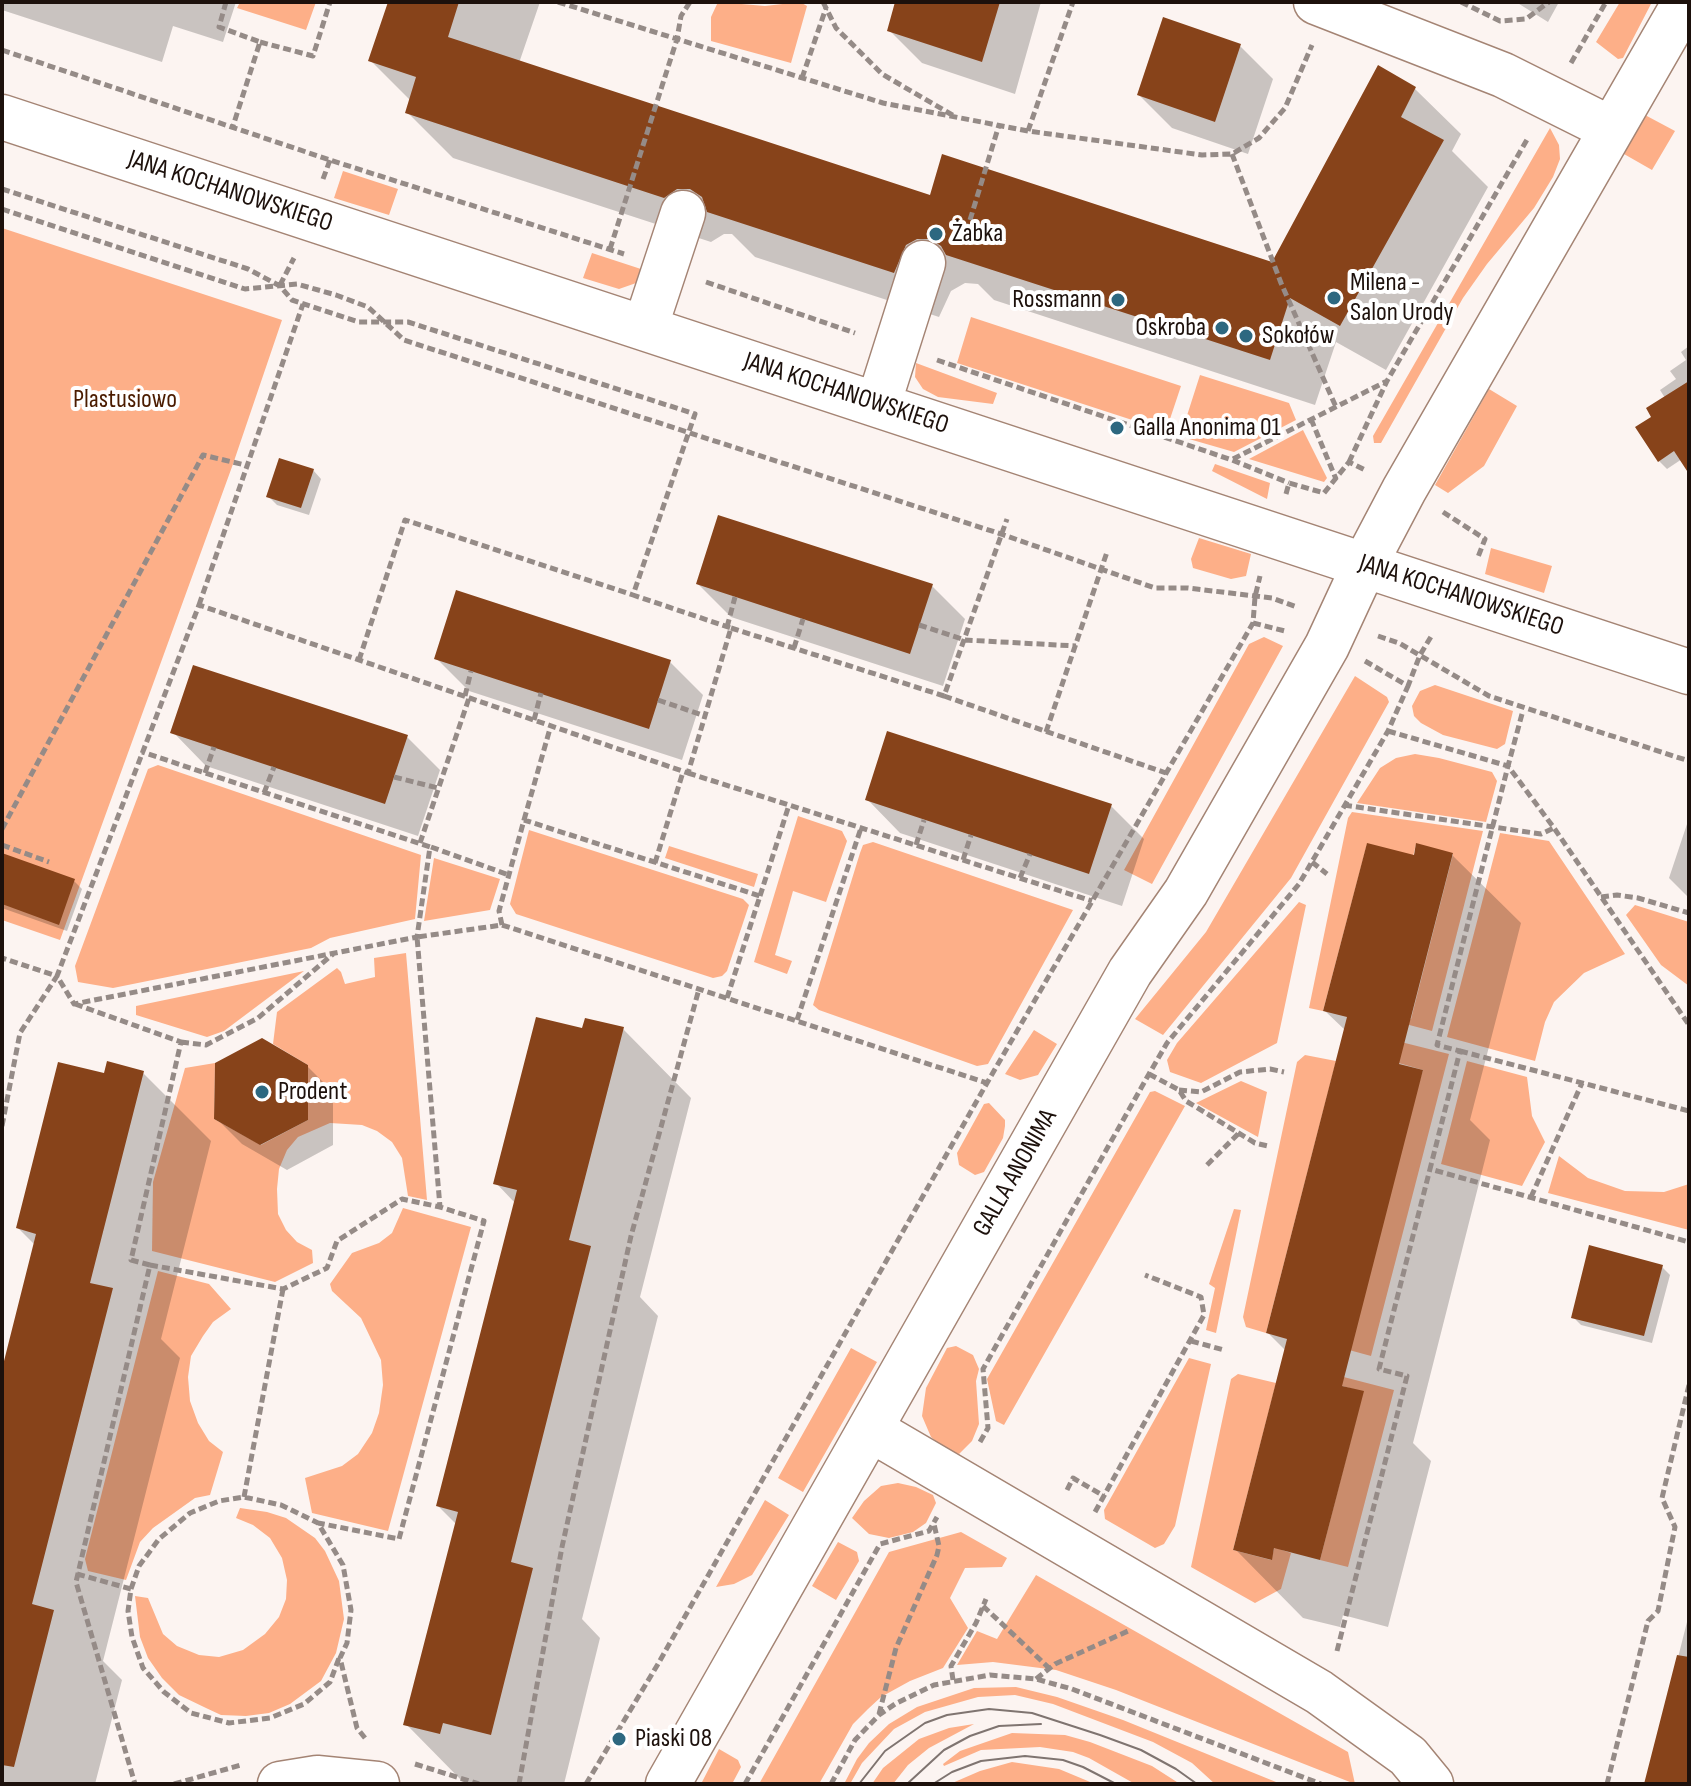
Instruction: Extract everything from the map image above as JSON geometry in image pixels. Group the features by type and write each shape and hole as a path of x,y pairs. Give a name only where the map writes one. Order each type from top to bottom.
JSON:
{"street":[{"path":"1322,4 1503,75 1611,129"},
{"name":"GALLA ANONIMA","path":"668,1784 1130,972 1186,892 1339,621 1365,564 1611,129 1685,9"},
{"name":"JANA KOCHANOWSKIEGO","path":"2,117 1689,672"},
{"path":"645,328 683,213"},
{"path":"878,405 923,263"},
{"path":"870,1429 1315,1690 1408,1756 1431,1784"},
{"path":"280,1784 376,1766"}],"path":[{"path":"226,2 219,27 313,56 330,2"},
{"path":"558,2 883,103 1028,131 1202,155 1232,154 1259,138 1285,108 1322,4"},
{"path":"584,10 590,2"},
{"path":"610,249 677,39 681,16 690,2"},
{"path":"1028,131 1073,2"},
{"path":"1461,2 1500,21 1526,19 1549,2"},
{"path":"1349,462 1387,381 1606,2"},
{"path":"802,78 824,5"},
{"path":"824,5 836,28 882,74 959,119"},
{"path":"233,126 260,42"},
{"path":"2,50 330,160 610,249 1232,460 1289,483"},
{"path":"962,245 999,125"},
{"path":"1232,154 1281,283 1336,407"},
{"path":"2,189 248,269 280,286 292,300 359,322 408,322 695,414 633,595"},
{"path":"2,209 245,289 297,284 358,303 368,307 404,340 1001,534 1155,588 1188,588 1272,598 1399,643 1489,696 1689,761"},
{"path":"280,286 297,254"},
{"path":"2,1126 20,1033 57,976 199,605 304,304"},
{"path":"1232,460 1387,381"},
{"path":"1311,419 1336,479"},
{"path":"2,829 203,455 249,466"},
{"path":"944,696 1007,519"},
{"path":"359,660 405,520 944,696 1166,773"},
{"path":"1046,732 1107,552"},
{"path":"655,863 705,716 735,597"},
{"path":"199,605 686,772 1092,901"},
{"path":"794,648 803,619"},
{"path":"586,1784 658,1664 987,1083 1253,623"},
{"path":"919,625 965,640 1076,646"},
{"path":"420,843 467,697 471,671"},
{"path":"745,1784 880,1544 929,1531 934,1523 988,1428 983,1369 1149,1074 1167,1043 1272,919 1312,862 1388,731 1408,686"},
{"path":"534,720 541,693"},
{"path":"658,700 705,716"},
{"path":"1522,714 1437,1045 1689,1111"},
{"path":"502,925 499,911 551,725"},
{"path":"1388,731 1508,766 1689,1025"},
{"path":"205,773 214,747"},
{"path":"142,752 509,875"},
{"path":"264,793 274,767"},
{"path":"394,777 438,788"},
{"path":"727,998 789,805"},
{"path":"1344,805 1541,834 1554,828"},
{"path":"524,820 760,896"},
{"path":"916,845 924,820"},
{"path":"797,1020 861,828"},
{"path":"963,860 971,835"},
{"path":"2,845 49,862"},
{"path":"430,847 417,937 440,1207"},
{"path":"1020,878 1030,854"},
{"path":"1312,862 1327,874"},
{"path":"1601,897 1617,895 1638,898 1689,913"},
{"path":"74,1004 417,937 502,925 987,1083"},
{"path":"2,958 57,976 74,1004 181,1042 206,1045 258,1018 334,953"},
{"path":"519,1784 562,1547 631,1236 699,989"},
{"path":"181,1042 131,1260 283,1289 327,1268 337,1241 402,1199 484,1221 399,1539 318,1523 281,1505 244,1497 219,1501 190,1513 159,1539 139,1566 131,1589 128,1611 132,1637 143,1668 164,1692 191,1713 229,1723 270,1718 304,1704 330,1682 347,1643 351,1610 343,1565 318,1523"},
{"path":"1315,1690 1335,1658 1407,1376 1379,1369 1460,1051"},
{"path":"1149,1074 1179,1090 1201,1092 1240,1072 1270,1069 1284,1072"},
{"path":"1531,1197 1582,1083"},
{"path":"1179,1090 1186,1101 1255,1143 1268,1146"},
{"path":"1207,1165 1239,1133"},
{"path":"1430,1169 1689,1242"},
{"path":"135,1784 76,1582 150,1265"},
{"path":"1092,1518 1204,1315 1201,1297 1145,1275"},
{"path":"244,1497 283,1289"},
{"path":"1191,1341 1224,1350"},
{"path":"1607,1784 1648,1621 1658,1611 1675,1527 1662,1498 1689,1385"},
{"path":"1067,1490 1073,1478 1104,1496"},
{"path":"879,1715 896,1648 937,1555 939,1546 934,1523"},
{"path":"77,1574 131,1589"},
{"path":"953,1680 951,1666 986,1599"},
{"path":"983,1606 1049,1668"},
{"path":"1036,1679 1049,1668 1176,1609"},
{"path":"340,1658 357,1728 376,1766"},
{"path":"831,1784 850,1747 879,1715 912,1695 953,1680 990,1675 1036,1679 1072,1689 1321,1784"}],"green space":[{"path":"240,2 316,2 306,30 237,8"},
{"path":"718,2 765,6 800,2 807,6 791,63 711,41 711,17"},
{"path":"1620,2 1652,2 1623,58 1618,59 1596,42"},
{"path":"1645,115 1675,131 1652,170 1624,154"},
{"path":"1550,128 1559,145 1560,159 1553,177 1534,208 1463,298 1381,443 1374,443 1373,436"},
{"path":"343,171 398,189 389,215 334,198"},
{"name":"Plastusiowo","path":"2,228 282,320 233,464 60,940 2,920"},
{"path":"592,253 644,270 639,282 619,289 583,278"},
{"path":"971,317 1181,386 1166,431 957,363"},
{"path":"916,363 997,393 993,404 938,397 923,389 915,377"},
{"path":"1200,375 1289,403 1296,420 1234,452 1189,439 1183,428"},
{"path":"1489,389 1517,406 1484,466 1448,493 1435,485"},
{"path":"1303,430 1327,478 1324,482 1249,459"},
{"path":"1215,464 1270,483 1267,499 1212,471"},
{"path":"1199,538 1251,554 1246,576 1231,579 1193,568 1191,559"},
{"path":"1491,548 1552,566 1544,593 1485,574"},
{"path":"1264,637 1283,646 1152,884 1124,870 1249,644"},
{"path":"1355,676 1387,697 1389,702 1291,878 1163,1035 1135,1019 1206,932"},
{"path":"1435,685 1513,711 1505,744 1497,749 1443,735 1421,723 1414,716 1412,706 1420,691"},
{"path":"1415,754 1492,772 1497,781 1486,822 1357,803 1380,768 1396,758"},
{"path":"158,765 421,855 415,919 330,938 311,948 113,988 78,982 75,966 148,769"},
{"path":"1352,812 1483,831 1432,1031 1398,1022 1411,1019 1453,854 1416,844 1412,861 1367,844 1323,1011 1309,1008 1348,818"},
{"path":"798,816 842,831 847,841 826,902 793,891 775,955 792,961 787,974 754,962"},
{"path":"529,830 743,899 749,905 727,971 713,978 516,914 510,904"},
{"path":"1500,833 1549,841 1625,954 1584,973 1554,1002 1545,1022 1535,1061 1447,1037"},
{"path":"873,842 1073,910 988,1064 977,1066 819,1010 813,1005 860,853 863,845"},
{"path":"669,846 758,874 754,887 665,858"},
{"path":"434,858 500,879 490,910 424,921"},
{"path":"1299,902 1306,905 1277,1043 1201,1083 1170,1072 1167,1060 1177,1043"},
{"path":"1635,905 1689,922 1689,986 1661,965 1626,915"},
{"path":"406,953 427,1200 408,1196 402,1158 392,1142 362,1125 330,1123 298,1137 287,1150 279,1169 278,1214 297,1242 312,1250 313,1263 275,1282 152,1251 153,1182 185,1068 215,1063 214,1119 261,1145 308,1120 308,1065 273,1044 277,1012 337,968 345,984 375,977 374,958"},
{"path":"304,971 224,1031 207,1037 136,1015 136,1006"},
{"path":"1034,1030 1057,1044 1038,1075 1020,1080 1005,1074"},
{"path":"1393,1040 1449,1054 1371,1356 1338,1347 1423,1070 1388,1060"},
{"path":"1305,1055 1336,1061 1266,1333 1246,1327 1243,1317 1297,1062"},
{"path":"1467,1061 1527,1077 1532,1116 1545,1142 1522,1186 1441,1164"},
{"path":"1241,1081 1267,1092 1258,1137 1196,1103"},
{"path":"1155,1091 1185,1106 1004,1425 996,1421 987,1379 1150,1092"},
{"path":"989,1103 1005,1120 1003,1138 984,1172 975,1175 959,1165 957,1153 984,1104"},
{"path":"1559,1156 1588,1178 1625,1191 1664,1192 1689,1184 1689,1230 1548,1193"},
{"path":"403,1208 471,1227 388,1531 312,1513 305,1478 342,1466 358,1454 372,1433 383,1385 381,1360 361,1318 332,1291 330,1284 352,1253 379,1243 392,1233"},
{"path":"1234,1209 1241,1210 1216,1333 1206,1330 1215,1288 1209,1284"},
{"path":"158,1271 209,1284 231,1309 213,1322 203,1336 191,1356 188,1377 190,1401 198,1423 209,1441 223,1452 210,1495 195,1498 153,1528 140,1542 126,1580 88,1571 85,1559"},
{"path":"956,1346 973,1355 979,1369 976,1381 979,1424 972,1441 959,1454 946,1450 931,1437 922,1416 926,1388 947,1348"},
{"path":"851,1348 877,1362 803,1492 778,1478"},
{"path":"1189,1358 1211,1364 1175,1526 1164,1544 1155,1548 1105,1519 1104,1510"},
{"path":"1238,1374 1276,1383 1233,1550 1271,1560 1276,1542 1284,1544 1282,1550 1291,1553 1281,1589 1255,1603 1191,1567 1231,1379"},
{"path":"1332,1374 1394,1390 1348,1567 1320,1560 1363,1392 1329,1382"},
{"path":"898,1483 933,1495 936,1503 926,1523 913,1532 889,1538 869,1534 852,1518 864,1501 881,1486"},
{"path":"765,1500 789,1515 752,1575 734,1584 716,1587"},
{"path":"240,1508 286,1518 315,1538 339,1581 344,1619 336,1653 321,1681 290,1704 269,1713 246,1716 221,1715 179,1695 162,1678 148,1658 140,1637 135,1596 148,1598 163,1634 177,1646 199,1655 219,1657 243,1650 265,1634 279,1617 286,1599 287,1580 282,1558 270,1538 253,1525 236,1518"},
{"path":"961,1532 1007,1558 1002,1567 965,1568 950,1598 968,1628 943,1668 910,1681 881,1697 868,1709 853,1724 819,1784 759,1784 889,1552"},
{"path":"838,1542 857,1552 859,1561 836,1600 812,1586"},
{"path":"1036,1575 1348,1752 1355,1784 1116,1690 1056,1670 993,1662 957,1665 977,1631 997,1639"},
{"path":"1016,1687 1057,1697 1123,1720 1281,1784 1215,1784 1192,1763 1153,1742 1053,1704 1015,1695 978,1697 925,1712 894,1729 862,1763 850,1784 844,1784 869,1743 889,1724 917,1707 974,1688"},
{"path":"974,1724 929,1748 908,1765 893,1784 872,1784 883,1768 919,1739 949,1728"},
{"path":"1012,1733 1065,1735 1090,1742 1152,1766 1180,1784 1135,1784 1089,1758 1040,1747 981,1750 943,1764 960,1751"},
{"path":"719,1749 738,1760 741,1767 732,1784 701,1784"},
{"path":"1012,1762 1059,1769 1095,1784 950,1784"}],"building":[{"path":"388,2 459,2 448,37 930,195 942,154 1272,262 1378,65 1416,87 1401,117 1444,140 1340,326 1290,298 1270,360 946,255 941,246 930,239 917,239 906,245 894,273 707,212 702,197 690,189 677,189 664,198 405,113 416,77 368,61"},
{"path":"895,2 1000,2 982,62 887,31"},
{"path":"1163,17 1241,44 1215,122 1137,95"},
{"path":"1689,381 1689,474 1674,451 1658,462 1635,427 1651,417 1646,408"},
{"path":"279,458 314,469 301,508 266,497"},
{"path":"718,515 933,584 910,654 696,584"},
{"path":"456,590 671,660 649,729 434,659"},
{"path":"193,665 408,735 385,804 170,733"},
{"path":"887,731 1112,804 1089,874 865,800"},
{"path":"1367,843 1414,855 1416,843 1453,853 1399,1064 1423,1070 1342,1386 1364,1391 1320,1560 1274,1548 1272,1560 1233,1550 1287,1339 1266,1333 1347,1017 1323,1011"},
{"path":"2,853 75,879 59,925 2,904"},
{"path":"536,1017 582,1028 585,1018 624,1027 569,1240 591,1246 511,1562 533,1568 491,1735 443,1723 440,1734 403,1725 458,1512 436,1506 517,1190 493,1184"},
{"name":"Prodent","path":"262,1038 308,1065 308,1120 260,1145 214,1119 215,1063"},
{"path":"107,1061 144,1071 90,1283 113,1288 32,1604 54,1610 14,1767 2,1765 2,1369 36,1234 16,1228 58,1062 104,1073"},
{"path":"1589,1245 1663,1265 1644,1336 1571,1318"},
{"path":"1677,1655 1689,1657 1689,1784 1644,1784"}],"tram line":[{"path":"859,1784 885,1751 925,1723 947,1715 989,1709 1032,1713 1100,1735 1141,1750 1197,1784"},
{"path":"907,1784 944,1750 970,1736 999,1726 1041,1724"},
{"path":"933,1784 952,1772 981,1761 1025,1756 1063,1760 1116,1784"}],"place":[{"name":"Żabka","path":"936,234"},
{"name":"Milena - Salon Urody","path":"1334,298"},
{"name":"Rossmann","path":"1118,300"},
{"name":"Oskroba","path":"1222,328"},
{"name":"Sokołów","path":"1246,336"},
{"name":"Galla Anonima 01","path":"1117,428"},
{"name":"Prodent","path":"262,1092"},
{"name":"Piaski 08","path":"619,1739"}]}
